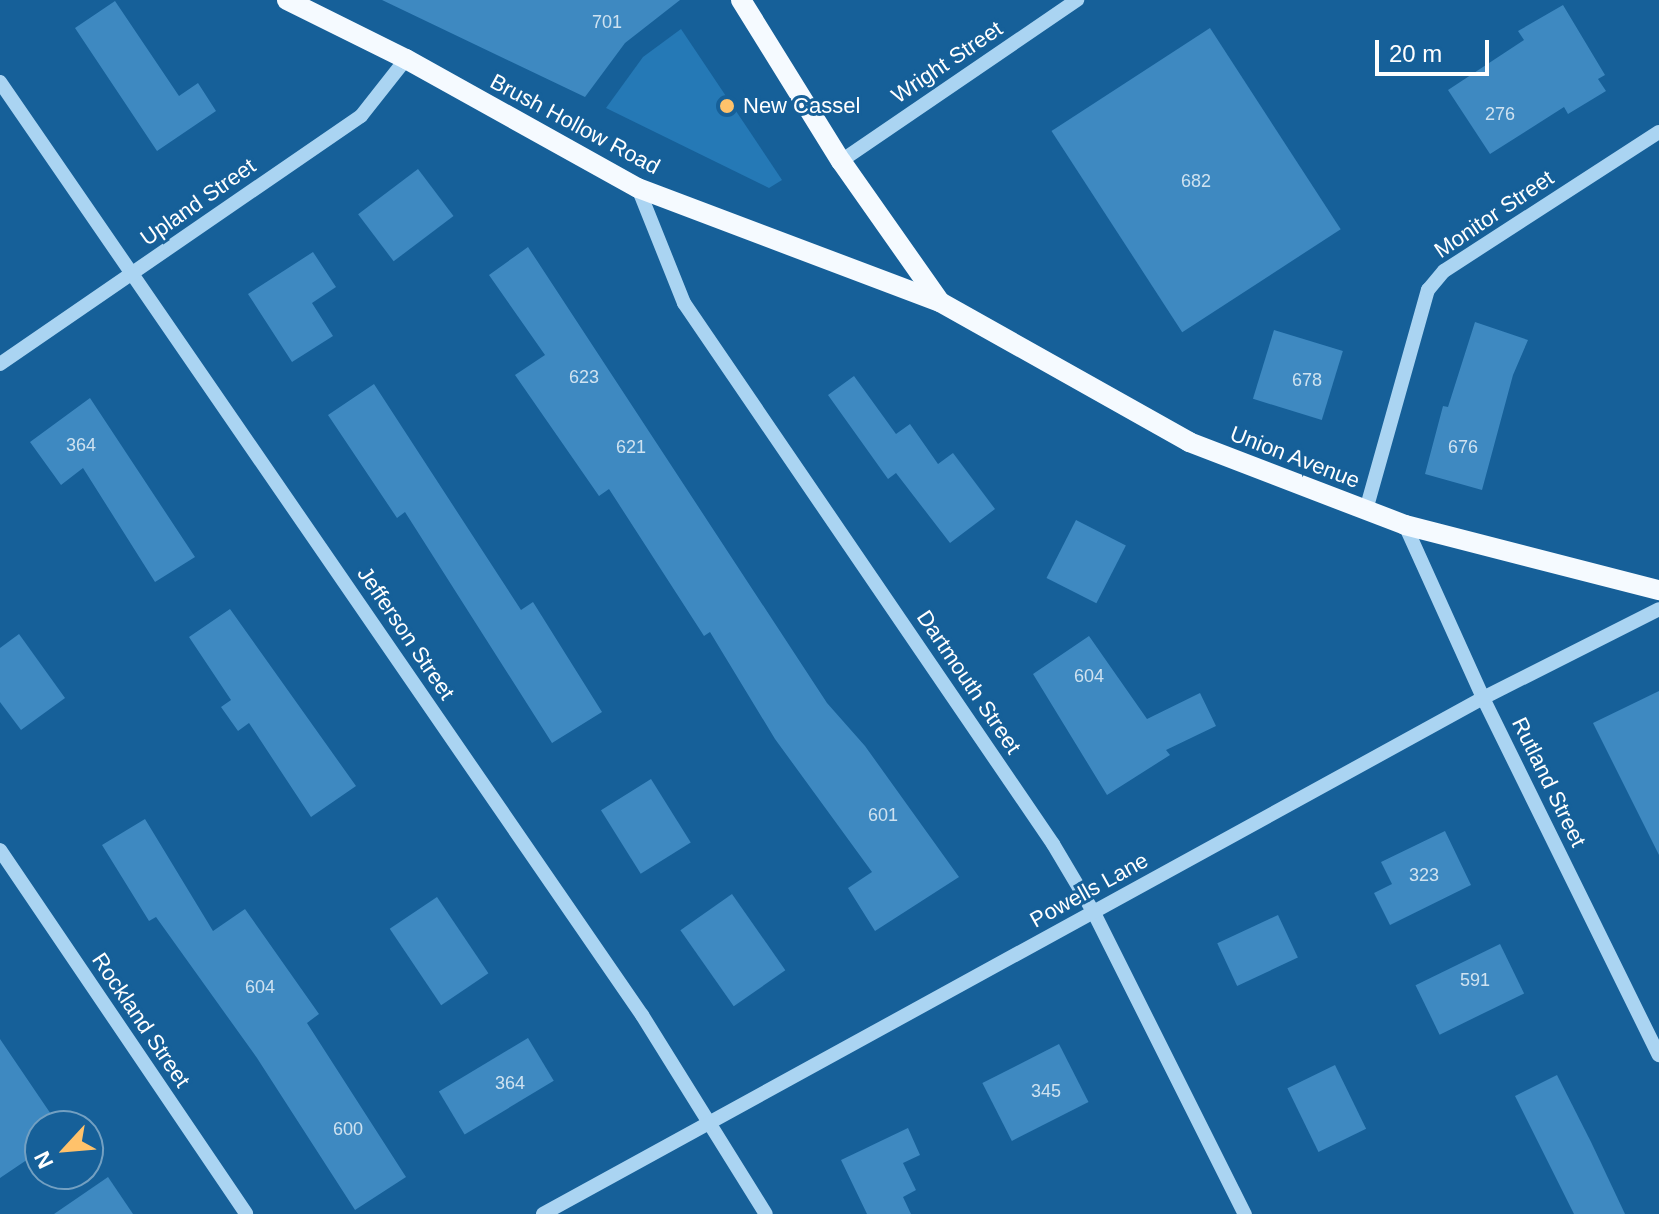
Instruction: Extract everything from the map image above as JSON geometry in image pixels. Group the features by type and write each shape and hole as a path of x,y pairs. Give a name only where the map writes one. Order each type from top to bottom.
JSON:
{"main road":[{"name":"Brush Hollow Road","path":"287,0 406,59 638,188 940,302"},
{"path":"741,0 841,161 940,302"},
{"name":"Union Avenue","path":"940,302 1189,442 1405,525 1659,590"}],"street":[{"name":"Wright Street","path":"841,161 1077,0"},
{"name":"Upland Street","path":"0,364 361,116 406,59"},
{"name":"Jefferson Street","path":"0,82 642,1015 766,1214"},
{"name":"Monitor Street","path":"1366,510 1428,290 1444,271 1659,132"},
{"name":"Dartmouth Street","path":"638,188 684,303 1053,844 1094,913 1245,1214"},
{"name":"Rutland Street","path":"1405,525 1483,698 1659,1055"},
{"name":"Powells Lane","path":"543,1214 1483,698 1659,609"},
{"name":"Rockland Street","path":"0,850 246,1214"}],"shaded area":[{"path":"681,29 782,180 769,188 606,108 643,57"}],"building":[{"path":"382,0 680,0 625,43 585,97"},
{"path":"115,1 179,96 198,83 216,111 157,151 75,28"},
{"path":"1563,5 1605,75 1598,79 1606,91 1568,114 1564,107 1490,154 1448,90 1524,40 1518,31"},
{"path":"1210,28 1341,229 1182,332 1051,131"},
{"path":"418,169 454,216 394,261 358,214"},
{"path":"528,247 827,703 865,746 959,877 875,931 848,888 872,872 775,739 710,632 704,636 609,489 599,496 515,375 545,355 489,275"},
{"path":"313,252 336,287 312,303 333,336 292,362 248,294"},
{"path":"1475,322 1528,340 1513,375 1482,490 1425,474 1443,406 1448,407"},
{"path":"1274,330 1343,351 1322,420 1253,399"},
{"path":"854,376 896,434 910,424 938,464 953,453 995,509 950,543 896,473 888,479 828,395"},
{"path":"374,384 521,610 533,602 602,712 552,743 405,512 397,518 328,415"},
{"path":"90,398 195,557 155,582 83,468 61,485 30,442"},
{"path":"1076,520 1126,545 1096,603 1046,578"},
{"path":"230,609 356,786 311,817 249,723 238,731 221,707 231,700 189,637"},
{"path":"19,634 65,698 21,730 0,702 0,648"},
{"path":"1089,636 1147,719 1200,693 1216,726 1166,750 1170,755 1107,795 1033,674"},
{"path":"1659,691 1659,855 1593,723"},
{"path":"651,779 691,843 641,874 601,810"},
{"path":"145,819 213,931 245,909 319,1014 307,1023 406,1177 355,1210 257,1058 156,917 149,921 102,845"},
{"path":"1445,831 1471,885 1390,925 1374,893 1392,884 1381,862"},
{"path":"732,894 785,970 734,1006 680,930"},
{"path":"437,897 488,973 441,1005 390,929"},
{"path":"1278,915 1298,958 1237,986 1217,943"},
{"path":"1500,944 1524,993 1440,1035 1416,985"},
{"path":"528,1038 554,1081 465,1134 439,1092"},
{"path":"0,1039 48,1110 24,1110 24,1162 0,1178"},
{"path":"1059,1044 1089,1102 1012,1141 982,1083"},
{"path":"1335,1065 1366,1129 1318,1152 1287,1088"},
{"path":"1557,1075 1625,1214 1574,1214 1515,1096"},
{"path":"908,1128 920,1155 903,1163 916,1190 903,1197 911,1214 867,1214 841,1160"},
{"path":"108,1177 133,1214 54,1214 89,1190 104,1190 104,1180"}],"place":[{"name":"New Cassel","path":"727,106"}]}
